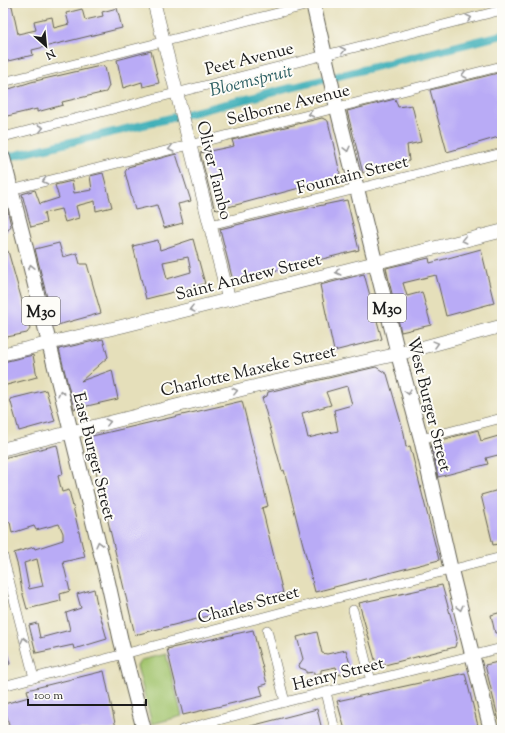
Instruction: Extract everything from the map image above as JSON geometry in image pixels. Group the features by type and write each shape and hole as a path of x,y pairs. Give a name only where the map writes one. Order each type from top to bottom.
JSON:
{"main road":[{"name":"M30","path":"315,3 326,59"},
{"name":"West Burger Street","path":"326,59 398,354 421,439 451,570 491,730"},
{"name":"M30","path":"3,158 11,190"},
{"name":"East Burger Street","path":"11,190 144,730"}],"street":[{"name":"Oliver Tambo","path":"154,3 229,300"},
{"path":"3,82 315,3"},
{"name":"Peet Avenue","path":"3,137 178,96 326,59 502,10"},
{"name":"Selborne Avenue","path":"11,190 188,140 336,102 502,66"},
{"name":"Fountain Street","path":"210,225 502,153"},
{"name":"Saint Andrew Street","path":"3,354 229,300 502,231"},
{"name":"Charlotte Maxeke Street","path":"3,449 70,431 248,388 398,354 502,326"},
{"path":"421,439 502,418"},
{"path":"3,556 34,678"},
{"name":"Charles Street","path":"3,686 305,606 502,557"},
{"path":"354,610 371,681"},
{"path":"267,630 285,702"},
{"name":"Henry Street","path":"182,730 285,702 502,648"},
{"path":"326,692 335,730"}],"green space":[{"path":"166,654 182,716 152,724 137,666 141,660"}],"building":[{"path":"12,6 18,34 36,30 34,21 52,17 54,28 69,24 66,13 82,9 85,20 103,16 102,12 117,8 122,28 32,50 33,55 4,62 3,8"},
{"path":"151,51 159,83 143,87 142,82 123,88 117,60"},
{"path":"100,66 105,67 109,86 106,92 62,102 63,105 37,112 37,109 3,117 3,91 31,82"},
{"path":"502,72 502,136 447,152 430,90"},
{"path":"395,99 398,107 412,105 421,142 407,145 409,161 363,173 347,111"},
{"path":"322,118 328,121 340,173 337,178 217,210 214,207 200,153 234,146 232,140"},
{"path":"176,154 191,201 178,204 183,223 164,228 157,205 135,210 125,172 128,167"},
{"path":"103,173 112,207 96,211 95,201 76,206 79,218 65,222 61,209 44,213 46,223 31,227 22,194 35,190 40,204 59,198 55,185 72,181 74,193 92,190 90,176"},
{"path":"3,199 5,199 11,226 3,237"},
{"path":"347,200 359,250 233,281 220,229 289,212"},
{"path":"193,239 205,284 146,299 133,246 158,240 160,250","holes":["188,257 191,272 167,279 163,262"]},
{"path":"59,243 63,257 77,253 80,264 87,264 101,313 54,326 35,249"},
{"path":"481,249 494,303 446,316 436,275 403,283 407,296 422,292 431,325 401,332 386,268 429,258 430,263"},
{"path":"8,251 30,329 27,333 7,337 3,324 3,252"},
{"path":"364,274 382,339 334,351 320,285"},
{"path":"103,339 108,357 81,381 112,370 118,399 74,409 59,349"},
{"path":"33,355 37,377 3,386 3,362"},
{"path":"376,367 387,374 404,433 406,447 410,446 439,560 315,592 284,470 282,471 262,398 267,396 268,392","holes":["347,386 352,405 334,410 338,431 308,438 302,413 331,405 326,392"]},
{"path":"46,390 55,421 19,431 10,399"},
{"path":"242,401 268,506 262,508 283,593 250,601 251,605 135,635 88,437"},
{"path":"478,430 481,441 502,435 502,454 486,458 488,464 438,477 431,443"},
{"path":"57,445 63,474 58,476 62,492 69,490 85,557 63,562 70,591 60,594 61,601 27,609 14,553 34,547 35,549 63,540 63,533 59,524 36,530 34,526 12,533 10,522 5,523 3,511 3,458","holes":["37,559 43,586 29,589 24,563"]},
{"path":"502,489 502,543 493,545 481,495"},
{"path":"442,585 457,639 455,647 377,667 359,603"},
{"path":"94,589 107,639 74,649 73,645 36,653 29,625 37,623 40,638 70,630 66,613 81,608 77,594"},
{"path":"502,612 502,632 495,633 491,615"},
{"path":"253,630 267,684 260,686 263,696 183,715 167,649"},
{"path":"317,632 322,653 327,654 346,650 352,671 338,675 336,667 321,670 321,673 314,675 314,672 306,673 306,670 300,668 299,665 303,659 297,637"},
{"path":"5,646 10,664 3,666 3,647"},
{"path":"502,661 502,725 500,725 485,665"},
{"path":"104,671 116,728 110,730 10,730 4,704 29,697 27,690"},
{"path":"465,673 479,730 345,730 337,701"},
{"path":"317,709 322,730 243,730 243,728"}],"waterway":[{"name":"Bloemspruit","path":"8,157 143,125 502,35"}]}
